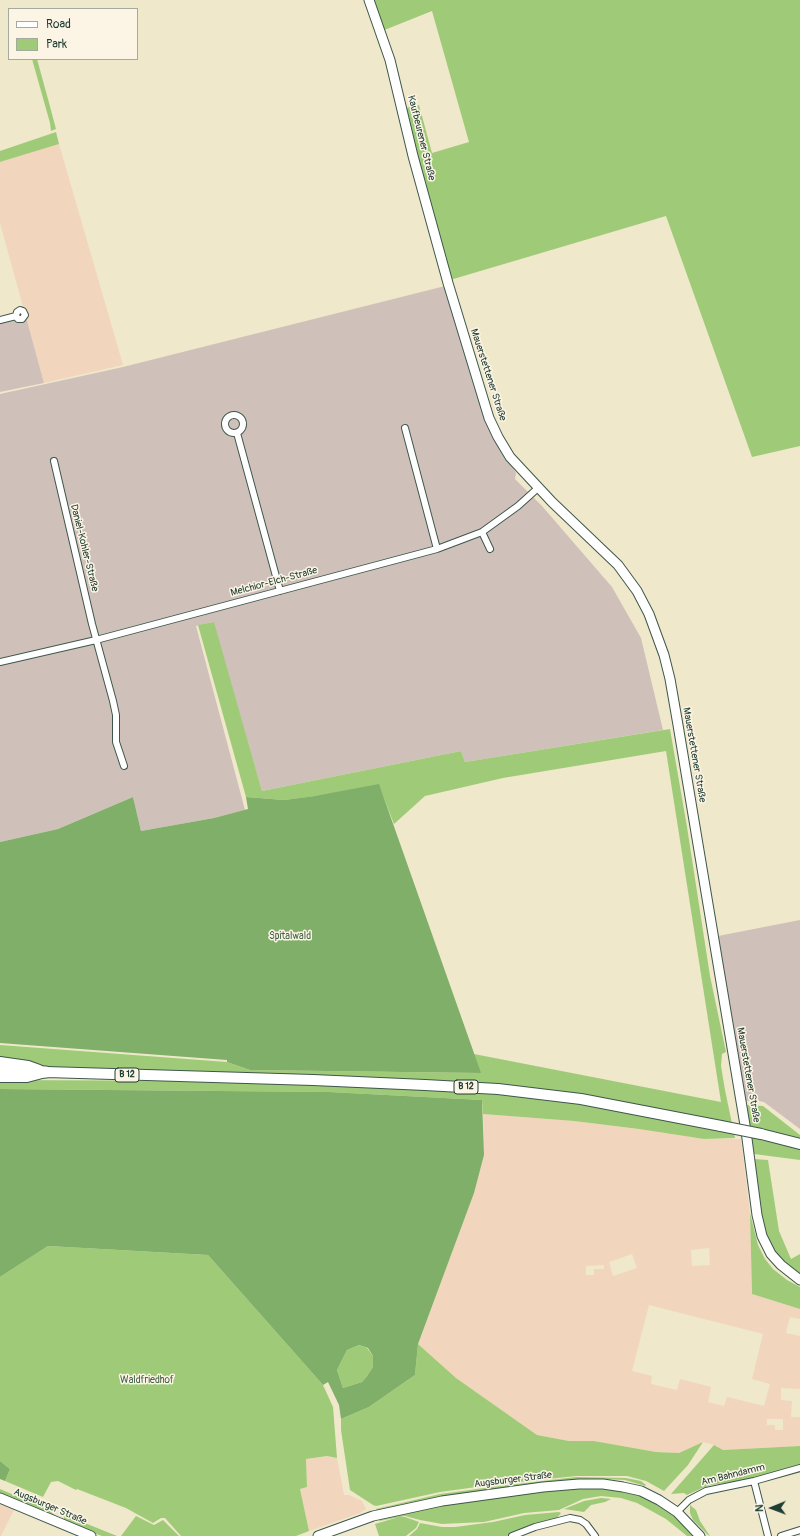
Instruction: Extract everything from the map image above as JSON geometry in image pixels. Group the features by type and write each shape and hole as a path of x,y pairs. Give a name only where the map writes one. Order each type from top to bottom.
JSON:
{"highway":[{"name":"B 12","path":"0,1070 46,1072"}],"main road":[{"name":"Kaufbeurener Straße","path":"369,0 390,60 413,156 448,283"},
{"name":"Mauerstettener Straße","path":"448,283 489,418 498,437 510,457 538,488 618,565 630,580 637,590 649,614 664,655 678,725 746,1131 760,1229 766,1246 771,1254 781,1266 800,1280"},
{"path":"0,1062 28,1066 46,1072"},
{"name":"B 12","path":"0,1077 27,1077 46,1072 313,1080 498,1089 581,1099 761,1134 800,1144"},
{"name":"Augsburger Straße","path":"318,1536 373,1516 435,1502 543,1487 580,1484 617,1486 641,1491 659,1500 676,1512 700,1536"},
{"name":"Augsburger Straße","path":"0,1498 91,1536"}],"street":[{"path":"0,320 16,316"},
{"path":"404,428 437,548"},
{"path":"237,433 280,591"},
{"name":"Daniel-Kohler-Straße","path":"54,461 96,640 116,715 116,742 124,766"},
{"name":"Melchior-Elch-Straße","path":"0,662 96,640 437,548 482,532 518,506 538,488"},
{"path":"482,532 490,549"},
{"name":"Am Bahndamm","path":"676,1512 689,1500 706,1491 754,1481 800,1468"},
{"path":"754,1481 768,1536"},
{"path":"512,1536 534,1527 570,1518 580,1520 586,1524 595,1536"},
{"path":"781,1536 800,1530"}],"shaded area":[{"path":"59,144 123,365 44,383 0,223 0,162"},
{"path":"445,286 494,440 516,473 515,479 542,506 612,587 641,638 663,730 465,762 461,751 262,791 213,622 196,626 245,810 214,818 141,831 133,797 58,829 0,842 0,394 123,367"},
{"path":"23,306 44,383 0,392 0,319 14,315 16,308"},
{"path":"800,920 800,1129 764,1102 753,1100 746,1101 718,936"},
{"path":"483,1114 574,1121 704,1139 741,1139 750,1213 752,1294 800,1309 800,1319 790,1317 786,1333 800,1336 800,1389 781,1388 781,1400 792,1401 791,1417 800,1417 800,1446 723,1450 714,1445 703,1442 679,1453 656,1452 594,1441 569,1441 537,1435 456,1378 418,1344 474,1193 484,1155","holes":["709,1248 710,1265 692,1266 691,1250","632,1254 637,1268 613,1276 609,1262","604,1265 604,1269 594,1269 594,1275 586,1275 586,1266","649,1305 763,1334 752,1379 770,1384 764,1406 727,1397 724,1406 708,1402 711,1387 680,1379 677,1390 651,1384 652,1376 632,1371","767,1419 783,1419 783,1430 775,1430 775,1425 767,1425"]},
{"path":"327,1456 337,1458 344,1495 349,1495 362,1501 366,1509 360,1513 309,1531 300,1489 307,1487 306,1459"},
{"path":"0,1502 15,1508 1,1536 0,1536"}],"green space":[{"path":"372,0 800,0 800,446 752,457 666,216 450,280 416,155 406,108 419,105 432,153 469,142 432,11 382,31"},
{"path":"32,60 37,60 56,129 51,131"},
{"path":"56,132 59,144 0,162 0,151"},
{"path":"214,622 262,791 461,751 465,762 670,729 710,976 726,1052 722,1054 721,1066 735,1138 704,1139 574,1121 483,1114 482,1100 329,1092 0,1089 0,1080 221,1081 581,1096 46,1067 28,1063 0,1060 0,1045 227,1062 250,1070 480,1073 474,1054 721,1102 666,751 503,778 425,796 394,824 380,788 284,800 246,797 198,625"},
{"name":"Spitalwald","path":"379,784 481,1073 250,1070 227,1062 227,1060 0,1043 0,842 58,829 133,797 141,831 214,818 248,809 246,797 284,800 315,796"},
{"path":"0,1089 329,1092 482,1100 484,1155 474,1193 418,1344 415,1375 369,1407 341,1419 339,1405 328,1382 323,1385 208,1255 48,1246 0,1277","holes":["359,1345 368,1348 373,1356 373,1367 362,1382 343,1388 337,1370 347,1350"]},
{"path":"747,1105 763,1106 800,1135 800,1141 760,1130 761,1140 800,1148 800,1160 754,1154"},
{"path":"754,1159 768,1160 779,1231 791,1259 800,1254 800,1277 794,1274 767,1244 761,1214"},
{"path":"750,1213 758,1245 765,1259 773,1269 787,1280 800,1287 800,1309 752,1294"},
{"name":"Waldfriedhof","path":"48,1246 208,1255 323,1385 333,1407 337,1458 327,1456 306,1459 307,1487 300,1489 309,1531 296,1536 181,1536 165,1518 161,1518 153,1523 126,1508 77,1489 76,1490 58,1481 51,1482 43,1497 5,1481 10,1469 0,1461 0,1277"},
{"path":"418,1344 456,1378 537,1435 569,1441 594,1441 656,1452 679,1453 703,1442 688,1465 664,1491 646,1481 627,1476 576,1476 440,1492 376,1506 373,1505 350,1490 341,1430 341,1419 369,1407 415,1375"},
{"path":"359,1345 367,1348 373,1356 373,1367 362,1382 343,1388 337,1370 347,1350"},
{"path":"714,1445 723,1450 800,1446 800,1466 754,1479 711,1485 687,1495 684,1493 671,1494"},
{"path":"0,1461 10,1469 5,1481 0,1479"},
{"path":"576,1477 626,1478 641,1481 646,1485 645,1486 625,1480 577,1480 440,1497 377,1511 376,1509 440,1494"},
{"path":"580,1488 622,1490 640,1496 656,1504 675,1517 695,1536 687,1536 666,1519 637,1503 621,1498 601,1496 583,1499 559,1510 524,1513 484,1522 442,1524 405,1516 379,1521 380,1518 443,1504"},
{"path":"0,1489 47,1509 56,1516 57,1519 0,1494"},
{"path":"601,1498 611,1499 591,1505 584,1512 564,1509 584,1501"},
{"path":"690,1505 696,1510 700,1521 710,1536 693,1520 690,1513"},
{"path":"561,1513 555,1520 516,1531 507,1536 409,1536 417,1529 420,1523 442,1527 455,1527 493,1522 525,1515"},
{"path":"65,1515 117,1536 102,1536 63,1522"},
{"path":"136,1516 154,1525 163,1520 179,1536 121,1536"},
{"path":"399,1517 405,1517 419,1522 416,1528 406,1536 379,1536 375,1524"}]}
